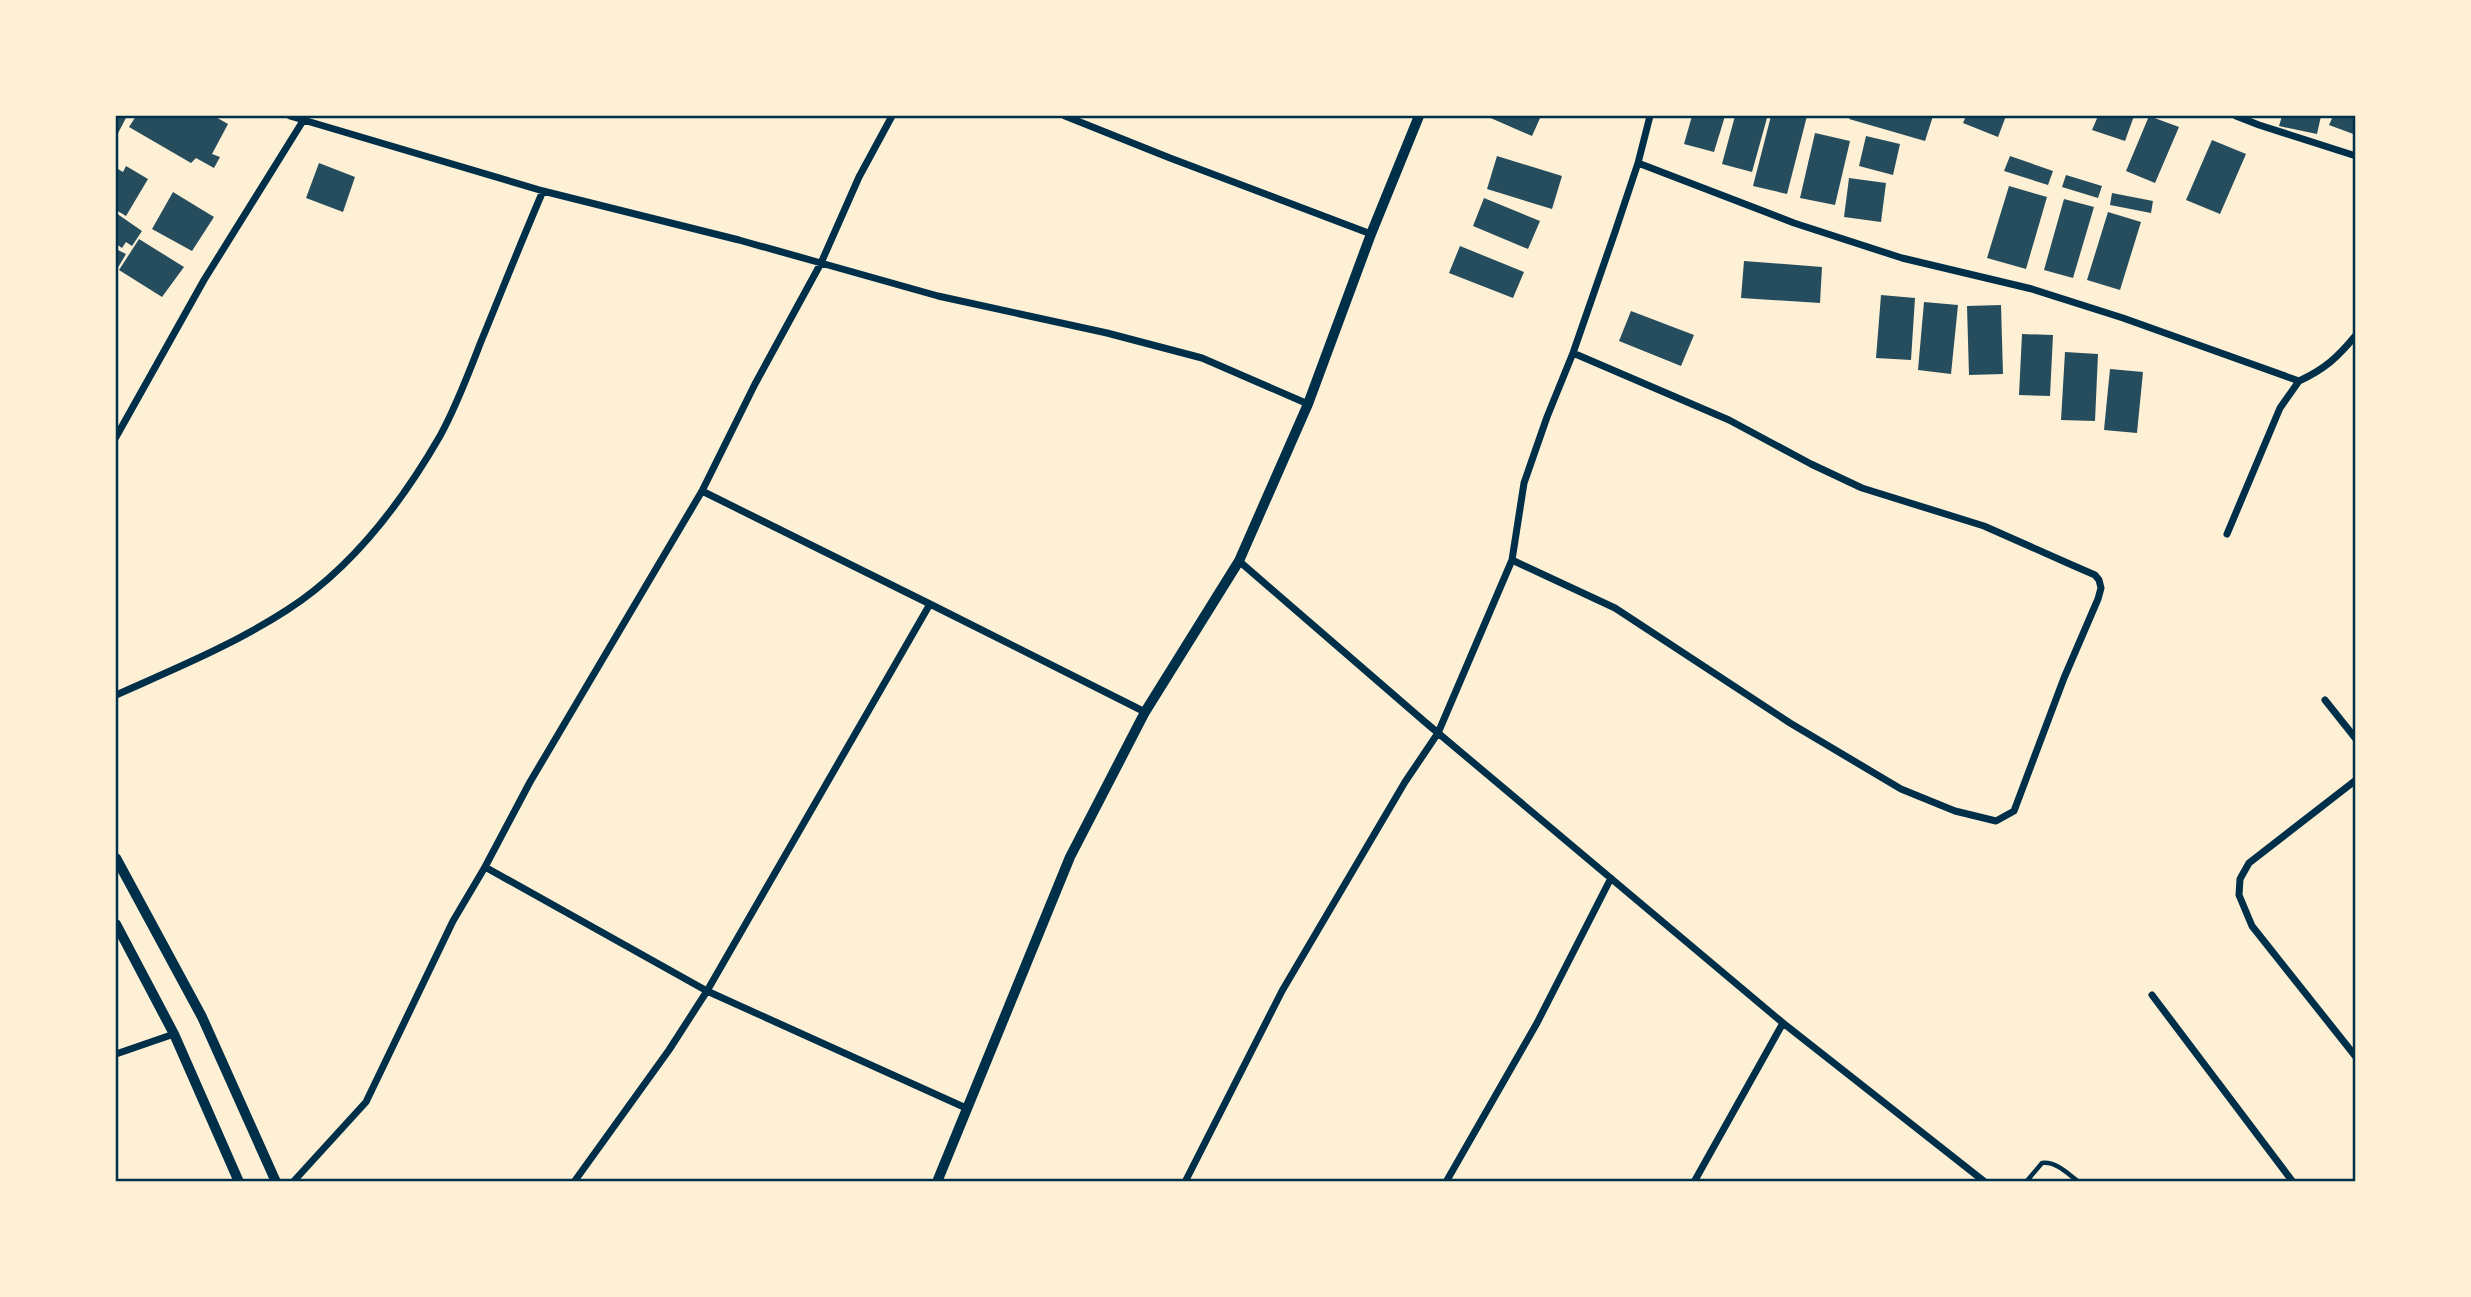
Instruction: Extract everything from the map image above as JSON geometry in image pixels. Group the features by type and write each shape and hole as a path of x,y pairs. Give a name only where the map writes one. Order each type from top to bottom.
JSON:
{"street":[{"path":"290,116 305,118 543,191 938,296 1107,333 1202,358 1308,404"},
{"path":"293,1181 366,1102 453,921 530,782 702,491 755,384 821,263 859,177 892,116"},
{"path":"1065,116 1371,234"},
{"path":"937,1181 1070,857 1144,712 1239,561 1308,404 1371,234 1419,116"},
{"path":"1185,1181 1282,991 1405,782 1438,733 1512,560 1524,483 1546,417 1573,354 1638,163 1650,116"},
{"path":"2236,116 2356,156"},
{"path":"116,437 204,280 305,118"},
{"path":"1638,163 1794,223 1890,254 2032,289 2123,318 2299,381"},
{"path":"116,695 205,655 289,609 338,572 383,519 415,477 441,434 543,191"},
{"path":"2227,534 2280,408 2299,381 2321,371 2356,335"},
{"path":"1512,560 1615,608 1790,723 1901,789 1955,811 1996,821 2014,811 2064,678 2098,599 2101,588 2095,575 1984,526 1862,488 1729,420 1573,354"},
{"path":"702,491 1144,712"},
{"path":"1239,561 1438,733 1783,1023 1975,1178 1985,1181"},
{"path":"574,1181 669,1050 707,991 930,604"},
{"path":"2325,700 2356,739"},
{"path":"2356,780 2249,863 2240,879 2239,895 2252,926 2356,1057"},
{"path":"116,858 201,1017 276,1181"},
{"path":"485,867 707,991 966,1108"},
{"path":"1446,1181 1537,1023 1611,878"},
{"path":"116,924 174,1034 239,1181"},
{"path":"2152,995 2293,1181"},
{"path":"1694,1181 1783,1023"},
{"path":"116,1054 174,1034"}],"lane":[{"path":"2026,1181 2042,1163 2048,1162 2080,1181"}],"building":[{"path":"116,116 127,116 116,137"},
{"path":"136,116 214,116 228,124 212,154 220,157 214,168 196,158 191,163 129,127"},
{"path":"1486,116 1541,116 1532,136"},
{"path":"1692,116 1725,116 1714,152 1684,144"},
{"path":"1735,116 1767,118 1752,172 1722,164"},
{"path":"1771,116 1807,116 1787,194 1753,186"},
{"path":"1850,116 1933,116 1925,141 1849,119"},
{"path":"1966,116 2006,116 1998,137 1963,123"},
{"path":"2098,116 2134,116 2125,141 2092,130"},
{"path":"2149,116 2179,127 2155,183 2126,171"},
{"path":"2282,116 2321,116 2317,134 2279,126"},
{"path":"2333,116 2356,116 2356,135 2329,125"},
{"path":"1815,133 1850,141 1835,205 1800,198"},
{"path":"1866,136 1900,144 1893,175 1859,166"},
{"path":"2212,140 2246,154 2220,214 2186,200"},
{"path":"1497,156 1562,176 1552,209 1487,189"},
{"path":"2010,156 2053,171 2048,185 2004,171"},
{"path":"319,163 355,177 343,212 306,198"},
{"path":"126,166 148,179 126,216 116,210 116,168 123,172"},
{"path":"2066,175 2102,186 2098,198 2062,187"},
{"path":"1849,178 1886,183 1881,222 1844,217"},
{"path":"2009,186 2047,197 2026,269 1987,258"},
{"path":"173,192 214,217 192,251 152,229"},
{"path":"2112,193 2153,201 2151,213 2110,205"},
{"path":"1484,198 1540,221 1528,249 1473,226"},
{"path":"2064,199 2094,207 2073,278 2044,270"},
{"path":"2108,212 2141,222 2120,290 2087,280"},
{"path":"116,213 142,231 132,246 126,242 122,248 116,244"},
{"path":"139,239 184,267 162,297 119,270"},
{"path":"1460,246 1524,272 1513,298 1449,273"},
{"path":"116,249 126,254 116,271"},
{"path":"1744,261 1822,267 1820,303 1741,298"},
{"path":"1881,295 1915,298 1911,360 1876,358"},
{"path":"1924,302 1958,305 1951,374 1918,370"},
{"path":"2001,305 2003,374 1969,375 1967,306"},
{"path":"1631,311 1694,335 1681,366 1619,341"},
{"path":"2022,334 2053,335 2050,396 2019,395"},
{"path":"2065,352 2098,354 2095,421 2061,420"},
{"path":"2110,369 2143,372 2137,433 2104,430"}]}
